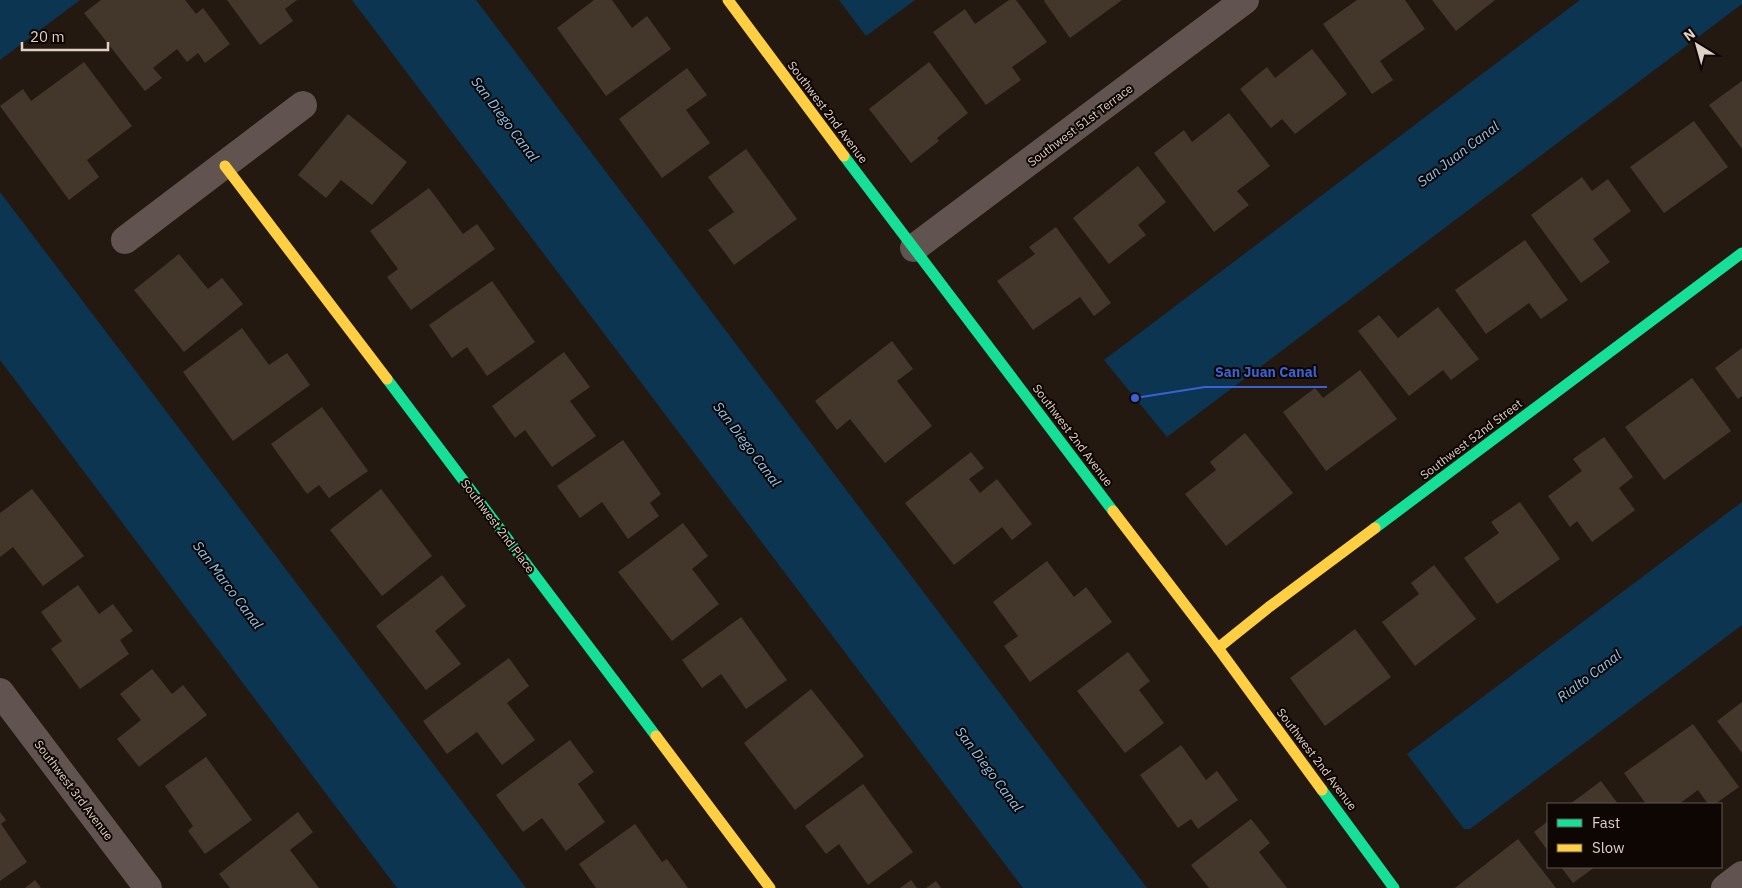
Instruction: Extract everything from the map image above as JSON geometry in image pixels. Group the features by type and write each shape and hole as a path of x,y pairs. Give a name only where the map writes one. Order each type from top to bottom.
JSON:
{"street":[{"name":"Southwest 2nd Avenue","path":"728,0 865,184 1218,648 1394,888"},
{"name":"Southwest 51st Terrace","path":"914,248 1245,0"},
{"path":"125,240 303,105"},
{"name":"Southwest 2nd Place","path":"225,166 770,888"},
{"name":"Southwest 52nd Street","path":"1218,648 1269,607 1742,253"},
{"name":"Southwest 3rd Avenue","path":"0,692 148,888"},
{"path":"1724,888 1742,875"}],"water":[{"path":"0,0 80,0 0,60"},
{"name":"San Diego Canal","path":"352,0 476,0 1147,888 1023,888"},
{"path":"839,0 915,0 866,36"},
{"path":"1580,0 1742,0 1742,4 1167,437 1104,360"},
{"name":"San Marco Canal","path":"0,192 526,888 397,888 0,360"},
{"name":"Rialto Canal","path":"1742,502 1742,625 1470,829 1464,829 1407,754"}],"building":[{"path":"101,0 185,0 196,14 203,8 230,44 205,63 198,53 187,62 177,49 153,68 162,78 145,91 84,13"},
{"path":"227,0 297,0 285,9 293,21 260,45"},
{"path":"594,0 612,0 632,28 647,16 671,49 606,96 557,28"},
{"path":"1009,0 1016,0 1047,42 1012,67 1021,80 986,105 933,32 965,9 975,24"},
{"path":"1045,0 1122,0 1070,38"},
{"path":"1357,0 1405,0 1425,29 1380,61 1393,80 1372,94 1323,24"},
{"path":"1432,0 1495,0 1456,31"},
{"path":"1312,49 1347,94 1295,134 1282,119 1271,128 1240,89 1267,67 1275,78"},
{"path":"84,62 132,126 87,160 99,177 69,200 0,106 23,89 31,101"},
{"path":"929,62 968,113 937,138 939,141 911,163 869,109"},
{"path":"687,68 707,95 686,110 710,143 662,178 619,119"},
{"path":"1742,81 1742,149 1709,105"},
{"path":"1229,113 1270,166 1237,191 1249,205 1214,232 1154,153 1184,130 1192,142"},
{"path":"348,114 407,162 372,205 341,180 326,198 298,175"},
{"path":"1694,121 1728,167 1664,213 1630,167"},
{"path":"746,149 797,219 734,265 708,230 734,212 708,177"},
{"path":"1138,166 1166,202 1138,225 1146,235 1109,264 1073,218"},
{"path":"1582,177 1592,191 1608,179 1631,211 1593,239 1610,262 1581,283 1531,215"},
{"path":"429,188 463,234 477,224 495,249 411,310 387,277 398,269 370,231"},
{"path":"1056,227 1111,303 1094,316 1080,297 1033,330 997,281 1035,254 1029,247"},
{"path":"1525,240 1568,300 1541,319 1529,303 1486,334 1455,290"},
{"path":"179,254 208,289 222,278 243,304 184,352 134,290"},
{"path":"492,281 535,342 487,376 467,347 452,358 429,325"},
{"path":"1438,307 1479,359 1451,380 1443,370 1409,396 1358,331 1379,315 1398,338"},
{"path":"242,328 269,365 287,353 310,385 233,441 183,372"},
{"path":"892,341 913,369 897,381 932,426 885,463 850,419 837,430 815,401"},
{"path":"1742,348 1742,396 1738,399 1715,368"},
{"path":"564,352 590,387 570,401 596,436 552,467 525,430 515,438 492,406"},
{"path":"1360,370 1397,419 1326,471 1283,412 1315,388 1323,398"},
{"path":"1692,378 1731,431 1664,480 1625,427"},
{"path":"322,407 368,471 329,498 319,485 307,494 271,444"},
{"path":"1245,433 1293,493 1226,546 1185,494 1216,470 1210,462"},
{"path":"1604,437 1633,477 1619,488 1635,510 1592,542 1577,521 1570,527 1548,496 1582,471 1573,459"},
{"path":"623,440 661,494 650,503 659,516 628,539 602,502 580,518 557,486"},
{"path":"971,452 984,468 969,479 980,493 997,479 1032,524 1012,540 1002,527 954,565 905,503"},
{"path":"32,489 84,556 43,586 13,547 0,557 0,513"},
{"path":"381,489 432,556 382,596 330,530"},
{"path":"1520,502 1560,559 1497,604 1464,558 1499,533 1491,522"},
{"path":"683,523 708,556 692,569 719,604 672,641 618,572"},
{"path":"1047,561 1074,597 1086,587 1112,622 1030,682 1004,646 1018,636 993,602"},
{"path":"1434,565 1476,619 1415,666 1382,622 1419,594 1411,583"},
{"path":"442,575 466,606 435,631 461,664 426,690 376,626"},
{"path":"78,585 99,614 113,604 133,631 120,640 129,654 80,689 51,649 62,641 41,612"},
{"path":"741,617 787,680 746,709 721,674 702,688 682,660"},
{"path":"1355,629 1391,677 1325,726 1290,678"},
{"path":"1128,652 1150,681 1139,690 1164,723 1125,753 1077,691"},
{"path":"509,658 529,686 507,703 535,740 502,765 477,732 447,754 423,721"},
{"path":"152,669 172,694 183,685 207,715 139,767 117,739 141,720 120,694"},
{"path":"811,689 864,756 795,810 744,743"},
{"path":"1742,702 1742,753 1717,721"},
{"path":"1693,724 1739,787 1716,803 1707,803 1698,790 1680,803 1645,803 1624,773"},
{"path":"570,740 594,772 578,784 605,822 566,851 542,818 523,832 496,795"},
{"path":"1181,745 1206,780 1217,771 1238,800 1198,829 1191,819 1178,828 1140,775"},
{"path":"206,757 252,820 205,854 188,831 193,826 165,786"},
{"path":"1601,781 1617,803 1571,803"},
{"path":"863,784 913,852 868,885 839,844 826,854 805,826"},
{"path":"0,812 6,820 1,824 27,862 0,881"},
{"path":"298,812 313,832 290,850 319,888 230,888 219,874"},
{"path":"1251,819 1270,843 1259,852 1287,888 1209,888 1191,865"},
{"path":"1547,822 1547,850 1534,832"},
{"path":"635,824 662,862 667,859 688,888 596,888 579,864"},
{"path":"1518,839 1556,888 1455,888"},
{"path":"1562,868 1594,868 1573,883"},
{"path":"35,880 41,888 25,888"},
{"path":"911,880 917,888 900,888"},
{"path":"936,881 941,888 926,888"}],"traffic: fast":[{"path":"844,156 1113,511"},
{"path":"1375,528 1742,253"},
{"path":"387,379 656,736"},
{"path":"1322,790 1394,888"}],"traffic: slow":[{"path":"728,0 844,156"},
{"path":"225,166 387,379"},
{"path":"1113,511 1218,648 1322,790"},
{"path":"1218,648 1269,607 1375,528"},
{"path":"656,736 770,888"}],"place":[{"name":"San Juan Canal","path":"1135,398"}]}
